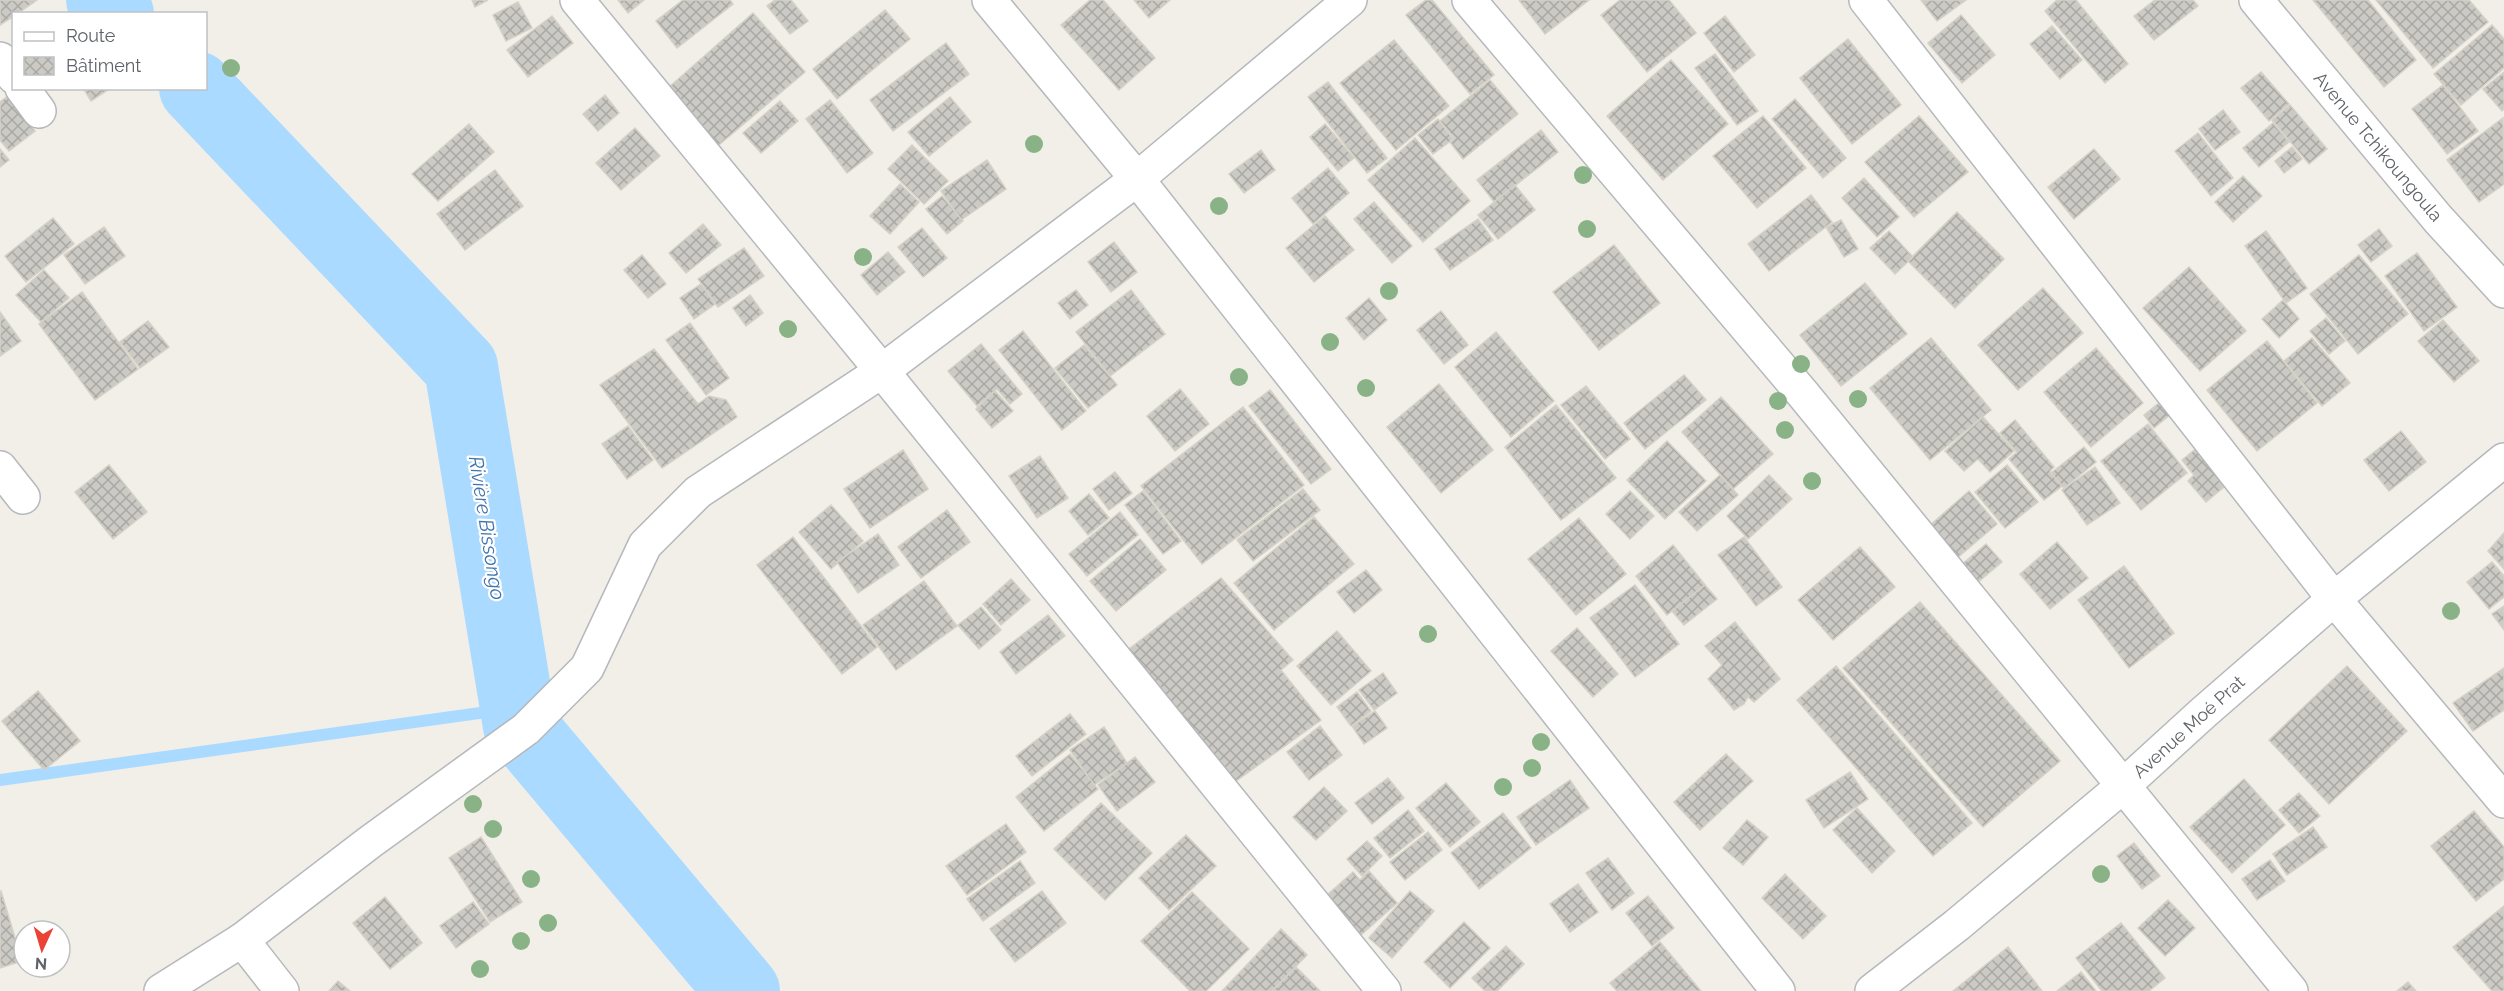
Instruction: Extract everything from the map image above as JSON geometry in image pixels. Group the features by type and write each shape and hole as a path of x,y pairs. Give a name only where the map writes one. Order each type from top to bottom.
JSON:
{"street":[{"path":"577,0 882,371 1384,991"},
{"path":"989,0 1137,179 1778,991"},
{"path":"161,991 242,940 370,842 526,729 587,668 645,545 698,492 882,371 1137,179 1350,0"},
{"path":"1469,0 1803,394 2291,991"},
{"path":"1866,0 2334,599 2504,801"},
{"name":"Avenue Tchikoungoula","path":"2256,0 2438,219 2504,291"},
{"path":"0,59 12,74"},
{"name":"Avenue Moé Prat","path":"1872,991 1957,925 2123,786 2334,599 2504,460"},
{"path":"0,468 24,497"},
{"path":"242,940 282,991"}],"building":[{"path":"0,0 37,0 20,12 12,12 12,17 0,25"},
{"path":"472,0 488,0 475,7"},
{"path":"618,0 644,0 628,13"},
{"path":"683,0 730,0 733,4 677,48 656,21"},
{"path":"775,0 791,0 808,21 790,34 767,6"},
{"path":"1090,0 1103,0 1155,58 1119,90 1061,25"},
{"path":"1134,0 1170,0 1149,18"},
{"path":"1426,0 1432,0 1494,75 1470,94 1406,15"},
{"path":"1519,0 1589,0 1545,34"},
{"path":"1620,0 1669,0 1696,33 1647,72 1601,15"},
{"path":"1921,0 1966,0 1937,21"},
{"path":"2057,0 2076,0 2128,64 2105,83 2045,11"},
{"path":"2155,0 2193,0 2198,6 2154,40 2134,16"},
{"path":"2313,0 2368,0 2416,60 2384,87"},
{"path":"2376,0 2469,0 2488,22 2433,68"},
{"path":"518,2 532,28 506,41 493,15"},
{"path":"885,10 910,39 837,99 813,69"},
{"path":"753,13 805,72 713,150 668,88"},
{"path":"1961,15 1995,55 1962,83 1928,43"},
{"path":"552,16 573,43 528,77 507,50"},
{"path":"1725,16 1755,55 1734,72 1704,33"},
{"path":"2492,25 2504,39 2504,68 2461,105 2434,74"},
{"path":"2052,26 2082,60 2060,79 2030,44"},
{"path":"1848,39 1901,105 1852,144 1800,78"},
{"path":"1394,40 1449,106 1396,150 1340,83"},
{"path":"946,43 969,74 893,131 870,100"},
{"path":"1715,54 1758,111 1737,125 1695,68"},
{"path":"1671,60 1728,124 1663,180 1607,116"},
{"path":"2261,72 2289,104 2269,121 2241,88"},
{"path":"2504,72 2504,109 2502,111 2483,89"},
{"path":"1490,80 1518,114 1463,159 1450,142 1454,138 1440,121"},
{"path":"1328,82 1387,158 1367,173 1308,97"},
{"path":"2443,85 2478,131 2447,154 2412,109"},
{"path":"84,90 108,90 91,101"},
{"path":"605,95 619,113 598,131 583,114"},
{"path":"8,96 35,131 9,151 0,140 0,102"},
{"path":"950,97 971,122 929,156 908,132"},
{"path":"1795,99 1846,158 1823,178 1772,119"},
{"path":"830,100 873,153 847,173 806,119"},
{"path":"780,101 798,121 761,153 743,133"},
{"path":"2290,105 2327,149 2309,164 2272,120"},
{"path":"2223,110 2240,132 2215,150 2199,129"},
{"path":"1763,116 1806,168 1757,208 1713,156"},
{"path":"1919,116 1968,172 1914,217 1865,162"},
{"path":"2503,118 2504,184 2479,202 2447,160"},
{"path":"1438,119 1453,139 1433,154 1418,135"},
{"path":"2273,123 2289,142 2259,167 2243,148"},
{"path":"469,124 494,152 438,201 412,174"},
{"path":"1325,124 1354,158 1338,171 1310,137"},
{"path":"635,128 660,156 621,190 596,163"},
{"path":"1541,130 1558,152 1494,202 1477,180"},
{"path":"2198,133 2233,178 2211,196 2175,151"},
{"path":"1415,138 1470,201 1423,242 1368,180"},
{"path":"912,145 948,181 924,204 888,169"},
{"path":"2292,147 2302,159 2284,173 2275,161"},
{"path":"0,149 9,160 0,167"},
{"path":"2094,149 2120,179 2074,219 2048,187"},
{"path":"1261,150 1275,170 1244,193 1229,174"},
{"path":"987,160 1006,189 961,220 941,191"},
{"path":"1328,168 1349,193 1313,224 1292,198"},
{"path":"495,170 523,206 465,250 437,214"},
{"path":"2243,176 2262,196 2233,222 2215,202"},
{"path":"1864,178 1899,217 1877,237 1842,198"},
{"path":"900,184 919,202 890,234 870,216"},
{"path":"1515,185 1535,210 1498,239 1478,215"},
{"path":"1811,195 1832,222 1769,271 1748,244"},
{"path":"942,196 963,221 947,234 926,209"},
{"path":"1374,202 1412,246 1392,263 1354,219"},
{"path":"1957,212 2004,259 1955,308 1908,261"},
{"path":"1325,216 1354,250 1314,282 1286,248"},
{"path":"53,218 74,244 26,282 5,256"},
{"path":"1478,219 1493,240 1450,270 1435,249"},
{"path":"1841,220 1858,249 1844,257 1826,227"},
{"path":"703,224 721,245 686,273 669,253"},
{"path":"104,227 125,256 85,284 64,255"},
{"path":"922,228 947,258 923,277 898,247"},
{"path":"2379,229 2392,246 2371,262 2358,245"},
{"path":"1889,231 1913,257 1895,274 1870,248"},
{"path":"2266,231 2307,288 2286,303 2245,246"},
{"path":"1114,242 1137,272 1111,292 1088,262"},
{"path":"1614,245 1660,303 1599,350 1553,292"},
{"path":"744,248 764,276 718,307 698,279"},
{"path":"888,252 905,272 877,295 861,275"},
{"path":"2417,253 2457,307 2424,331 2385,276"},
{"path":"642,255 666,284 648,298 624,270"},
{"path":"2359,255 2408,314 2358,354 2310,294"},
{"path":"2189,267 2246,331 2200,371 2143,308"},
{"path":"44,270 69,298 41,322 16,295"},
{"path":"1865,283 1907,334 1841,386 1800,335"},
{"path":"701,284 715,304 694,319 680,298"},
{"path":"2043,288 2083,333 2018,390 1978,345"},
{"path":"1076,290 1088,305 1070,319 1058,303"},
{"path":"1131,290 1165,334 1110,376 1076,332"},
{"path":"82,292 138,369 95,400 39,324"},
{"path":"750,295 763,313 746,326 733,308"},
{"path":"1369,298 1387,320 1364,340 1346,318"},
{"path":"2283,300 2299,319 2279,338 2262,319"},
{"path":"1441,311 1468,345 1444,364 1417,330"},
{"path":"0,312 21,341 0,356"},
{"path":"2326,318 2345,341 2329,354 2310,331"},
{"path":"2443,320 2479,361 2454,382 2418,341"},
{"path":"148,321 169,347 140,368 120,342"},
{"path":"690,323 729,378 706,395 666,340"},
{"path":"1023,331 1086,411 1062,430 999,350"},
{"path":"1496,332 1554,401 1511,437 1455,367"},
{"path":"1931,338 1991,410 1930,460 1870,388"},
{"path":"2312,338 2350,383 2322,406 2284,361"},
{"path":"2267,341 2317,403 2257,451 2207,390"},
{"path":"981,344 1022,394 1010,404 997,389 977,406 948,371"},
{"path":"1084,345 1117,385 1088,408 1055,368"},
{"path":"2096,348 2143,403 2091,447 2044,392"},
{"path":"654,349 698,404 709,396 726,400 737,417 662,468 600,385"},
{"path":"1684,375 1706,400 1645,449 1624,423"},
{"path":"1439,384 1493,450 1441,493 1387,427"},
{"path":"1586,386 1630,439 1605,459 1561,405"},
{"path":"1180,389 1209,424 1175,451 1147,416"},
{"path":"1270,390 1331,469 1311,484 1249,406"},
{"path":"995,391 1013,411 992,428 976,409"},
{"path":"1721,397 1773,454 1733,489 1682,432"},
{"path":"2160,402 2170,415 2154,428 2144,415"},
{"path":"1556,405 1616,478 1561,520 1505,447"},
{"path":"1243,407 1304,485 1202,564 1141,486"},
{"path":"1983,417 2014,451 1990,472 1978,459 1964,471 1945,451"},
{"path":"2015,420 2054,467 2050,471 2062,486 2044,500 2009,459 2017,452 2000,433"},
{"path":"2148,424 2187,473 2141,510 2101,461"},
{"path":"628,426 653,460 627,479 602,444"},
{"path":"2401,431 2426,462 2389,491 2364,460"},
{"path":"1667,441 1706,481 1665,519 1627,480"},
{"path":"2084,447 2096,462 2064,488 2051,473"},
{"path":"2198,447 2229,483 2206,502 2188,481 2194,475 2182,460"},
{"path":"903,450 928,489 870,528 844,489"},
{"path":"1040,456 1068,498 1037,518 1009,476"},
{"path":"109,465 147,512 113,539 75,492"},
{"path":"2007,465 2038,502 2005,528 1975,492"},
{"path":"2095,467 2120,503 2087,525 2062,490"},
{"path":"1115,472 1132,493 1109,510 1093,489"},
{"path":"1720,475 1738,495 1697,531 1679,512"},
{"path":"1769,475 1792,499 1748,539 1727,516"},
{"path":"1303,489 1320,510 1253,561 1237,540"},
{"path":"1143,491 1181,541 1163,554 1125,505"},
{"path":"1630,491 1654,516 1630,539 1606,514"},
{"path":"1969,491 1997,524 1956,559 1928,527"},
{"path":"1089,494 1109,518 1088,535 1069,511"},
{"path":"831,505 863,541 831,569 799,532"},
{"path":"947,510 970,542 921,578 898,547"},
{"path":"1120,512 1138,535 1087,576 1069,554"},
{"path":"1314,517 1354,564 1274,630 1234,583"},
{"path":"1579,518 1626,574 1576,615 1528,559"},
{"path":"2504,533 2504,569 2488,551"},
{"path":"878,534 899,565 858,593 837,562"},
{"path":"793,537 877,647 842,674 757,565"},
{"path":"1744,537 1782,587 1756,606 1718,555"},
{"path":"1140,539 1166,570 1116,611 1090,581"},
{"path":"2057,542 2088,578 2050,609 2020,574"},
{"path":"1986,544 2002,562 1977,583 1961,565"},
{"path":"1673,545 1705,585 1667,615 1636,576"},
{"path":"1860,547 1895,587 1833,640 1798,600"},
{"path":"2492,562 2504,576 2504,597 2489,609 2467,582"},
{"path":"2124,566 2174,633 2129,668 2078,600"},
{"path":"1366,570 1382,590 1354,613 1337,592"},
{"path":"1221,578 1293,660 1281,670 1321,720 1225,789 1124,653"},
{"path":"1011,579 1030,600 1001,625 983,604"},
{"path":"924,581 957,626 896,670 863,625"},
{"path":"1635,585 1679,644 1635,677 1590,618"},
{"path":"1705,585 1717,599 1684,625 1672,611"},
{"path":"1920,602 2060,761 1983,827 1843,668"},
{"path":"2504,606 2504,630 2492,614"},
{"path":"981,607 1001,630 979,649 958,625"},
{"path":"1048,615 1065,636 1016,674 1000,652"},
{"path":"1735,622 1780,679 1754,702 1748,697 1744,704 1734,710 1708,679 1722,665 1705,646"},
{"path":"1577,628 1618,674 1593,697 1551,651"},
{"path":"1337,631 1371,671 1331,705 1297,666"},
{"path":"1836,666 1972,823 1933,856 1797,700"},
{"path":"2347,666 2407,731 2329,804 2269,740"},
{"path":"2504,668 2504,710 2473,731 2453,703"},
{"path":"1383,673 1397,693 1374,710 1359,690"},
{"path":"38,691 80,741 44,770 2,721"},
{"path":"1357,692 1371,711 1351,726 1337,707"},
{"path":"1375,711 1387,728 1364,744 1352,726"},
{"path":"1070,714 1086,734 1032,776 1016,756"},
{"path":"1320,726 1342,755 1309,780 1287,752"},
{"path":"1104,727 1127,763 1094,785 1070,750"},
{"path":"1070,754 1098,789 1044,831 1016,797"},
{"path":"1726,754 1753,781 1700,830 1674,802"},
{"path":"1135,757 1155,782 1117,811 1098,785"},
{"path":"1850,772 1868,799 1824,828 1806,800"},
{"path":"1388,778 1404,798 1372,824 1355,803"},
{"path":"2244,779 2285,825 2232,873 2190,827"},
{"path":"1570,780 1589,808 1536,845 1517,817"},
{"path":"1446,783 1480,822 1450,847 1416,808"},
{"path":"1324,787 1347,811 1316,840 1293,817"},
{"path":"2299,793 2320,816 2299,833 2279,810"},
{"path":"1101,803 1152,853 1105,900 1054,849"},
{"path":"1857,808 1895,851 1872,873 1833,830"},
{"path":"1408,810 1424,831 1390,858 1374,838"},
{"path":"2474,811 2504,847 2504,879 2476,901 2431,846"},
{"path":"1503,813 1531,848 1479,889 1451,853"},
{"path":"1747,820 1768,837 1743,865 1723,848"},
{"path":"1006,824 1026,852 967,895 946,866"},
{"path":"2313,827 2327,847 2287,875 2273,854"},
{"path":"1428,832 1442,850 1405,880 1390,862"},
{"path":"1186,835 1216,866 1169,910 1139,878"},
{"path":"481,837 522,902 490,922 449,858"},
{"path":"1367,841 1382,856 1362,876 1347,859"},
{"path":"2134,843 2160,876 2142,889 2117,856"},
{"path":"1608,858 1634,893 1612,910 1586,873"},
{"path":"2270,860 2285,881 2257,900 2242,879"},
{"path":"1020,861 1035,883 983,921 967,899"},
{"path":"1369,871 1397,903 1361,935 1326,896 1353,872 1360,880"},
{"path":"1785,874 1826,916 1803,939 1762,898"},
{"path":"1578,884 1598,912 1570,932 1550,904"},
{"path":"1042,891 1066,923 1015,962 990,929"},
{"path":"1410,891 1434,911 1392,958 1369,938"},
{"path":"0,892 12,928 12,964 0,968"},
{"path":"1192,892 1249,949 1206,991 1190,991 1141,941"},
{"path":"1648,896 1674,928 1652,946 1626,913"},
{"path":"385,897 422,943 390,969 353,923"},
{"path":"2168,900 2195,928 2165,956 2138,928"},
{"path":"473,902 489,924 456,948 440,926"},
{"path":"2504,906 2504,991 2492,991 2453,947"},
{"path":"1464,922 1490,948 1450,988 1424,962"},
{"path":"2121,923 2165,978 2149,991 2102,991 2076,958"},
{"path":"1281,929 1307,955 1272,991 1222,991"},
{"path":"1660,942 1701,991 1617,991 1610,983"},
{"path":"1506,946 1524,964 1497,991 1485,991 1472,978"},
{"path":"2008,947 2042,991 1953,991"},
{"path":"1296,967 1320,991 1272,991"},
{"path":"2081,972 2096,991 2057,991"},
{"path":"338,981 350,991 329,991"},
{"path":"2408,982 2416,991 2397,991"}],"waterway":[{"name":"Rivière Bissongo","path":"103,0 115,12"},
{"name":"Rivière Bissongo","path":"198,90 461,367 520,726 743,991"},
{"path":"0,780 537,705"}]}
